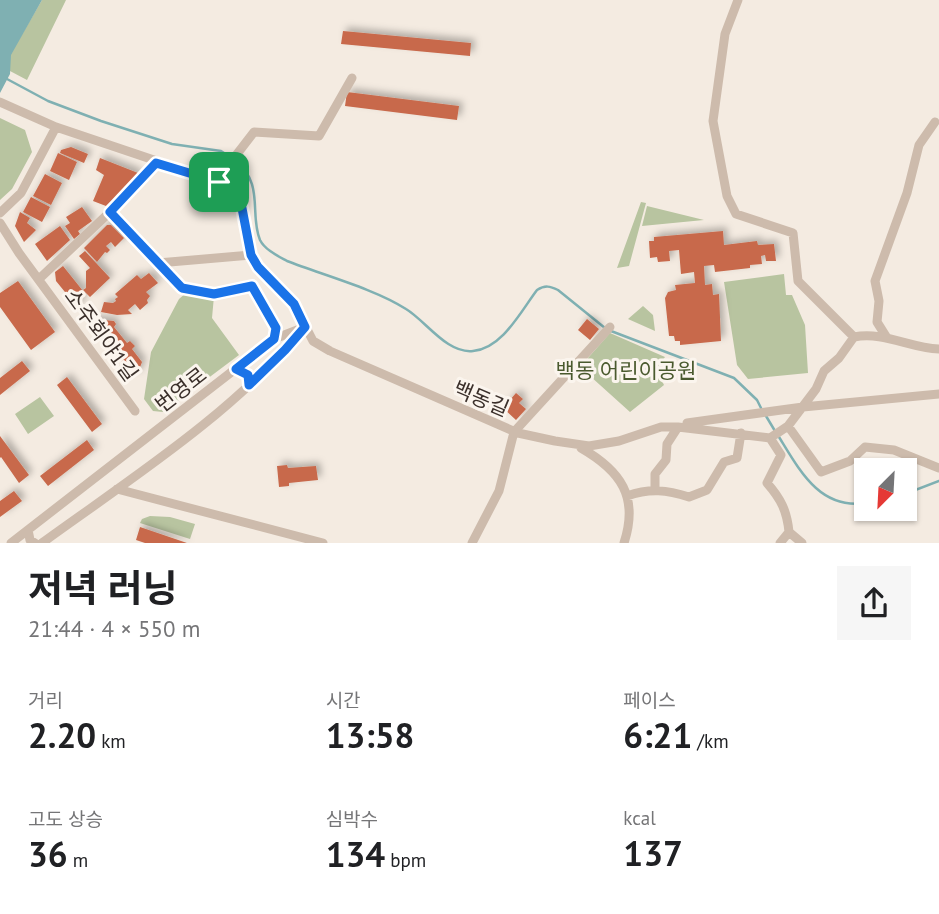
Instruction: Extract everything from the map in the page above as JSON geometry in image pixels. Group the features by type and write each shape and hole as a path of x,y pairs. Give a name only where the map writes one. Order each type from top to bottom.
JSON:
{"street":[{"path":"738,0 725,34 713,121 727,196 736,214 793,233 798,281 854,337"},
{"path":"219,182 254,132 319,136 352,78"},
{"path":"0,102 33,119 228,186 239,198 251,255 158,263"},
{"path":"887,338 877,322 879,301 875,281 907,194 919,145 934,122"},
{"path":"0,213 22,193 56,127"},
{"name":"소주회야1길","path":"38,279 110,212 156,163"},
{"path":"110,212 182,288 214,294 252,286 276,328 274,339"},
{"name":"소주회야1길","path":"0,223 135,411"},
{"name":"백동길","path":"251,255 258,267 294,304 313,341 514,432 589,446 619,442 661,427 803,407 939,394"},
{"name":"번영로","path":"11,543 274,339 305,327"},
{"name":"번영로","path":"42,543 219,414 305,327"},
{"path":"472,543 499,491 514,432 610,327"},
{"path":"802,543 789,532 787,513 780,498 768,483 781,455 770,438 788,426 803,407 824,371 839,358 854,337 869,334 939,349"},
{"path":"236,369 248,375 249,385"},
{"path":"655,490 655,474 666,460 667,444 678,426"},
{"name":"백동길","path":"661,427 678,426 770,438"},
{"path":"788,426 821,472 850,461 865,447 894,450 939,468"},
{"path":"627,496 646,489 673,492 689,498 707,490 724,462 737,458 741,433"},
{"path":"576,444 611,468 627,496 631,507 631,524 624,543"},
{"path":"117,489 323,543"},
{"path":"28,530 30,540 35,543"},
{"path":"780,543 789,532"}],"green space":[{"path":"42,0 66,0 27,80 10,71 10,55"},
{"path":"0,118 25,130 32,152 12,189 0,200"},
{"path":"641,202 646,203 629,266 617,268"},
{"path":"647,206 704,220 642,226"},
{"path":"784,274 786,295 792,295 805,325 808,373 748,379 737,365 724,282"},
{"path":"187,292 214,296 212,318 239,355 163,412 153,411 144,399 151,352 179,299"},
{"path":"643,306 653,315 655,331 628,319"},
{"name":"백동 어린이공원","path":"610,333 665,357 656,369 664,385 630,412 580,367"},
{"path":"40,397 54,416 28,434 15,414"},
{"path":"150,516 170,517 195,524 190,539 140,523 142,519"}],"water":[{"path":"0,0 42,0 11,55 10,74 0,93"}],"building":[{"path":"343,31 471,43 470,56 341,44"},
{"path":"347,92 459,106 457,120 345,106"},
{"path":"71,147 88,154 84,163 60,153 61,150"},
{"path":"58,153 77,162 69,180 50,171"},
{"path":"100,158 138,173 136,179 106,206 93,201 104,175 96,170"},
{"path":"45,174 62,183 51,205 33,196"},
{"path":"31,197 50,207 42,222 23,212"},
{"path":"82,207 92,221 78,231 80,234 74,239 65,226 70,223 66,217"},
{"path":"20,212 30,218 27,223 36,230 24,242 15,226"},
{"path":"107,225 111,225 124,238 115,247 111,242 106,246 110,250 97,262 84,248"},
{"path":"60,226 70,240 47,261 35,244"},
{"path":"723,231 724,245 757,241 758,245 774,244 776,261 766,261 765,255 761,256 762,264 715,272 714,265 704,266 705,285 712,284 713,295 719,294 721,341 680,345 680,341 675,341 674,336 669,336 665,298 668,292 676,290 675,285 695,283 694,272 681,274 679,250 669,251 670,261 658,262 657,257 650,258 649,241 654,241 654,237"},
{"path":"85,251 110,278 90,297 83,290 86,288 86,271 90,268 79,256"},
{"path":"63,266 83,291 80,302 82,304 78,308 56,281 55,272"},
{"path":"149,273 158,283 146,292 150,296 148,303 140,310 135,304 128,310 132,314 101,312 104,302 116,301 118,297 115,294 137,275 141,279"},
{"path":"18,281 55,332 31,350 0,307 0,293"},
{"path":"92,319 114,321 114,327 127,343 130,341 135,346 132,349 142,362 137,375 133,375 90,325"},
{"path":"587,319 599,329 590,340 578,330"},
{"path":"22,361 30,371 0,395 0,378"},
{"path":"67,377 102,424 92,432 57,385"},
{"path":"516,393 523,399 519,403 526,409 516,420 503,408"},
{"path":"0,436 29,475 19,483 0,458"},
{"path":"87,440 94,450 48,486 40,476"},
{"path":"287,465 288,468 316,466 318,480 289,483 289,486 279,487 277,466"},
{"path":"14,491 22,501 0,517 0,501"},
{"path":"140,527 187,543 145,543 136,540"}],"waterway":[{"path":"7,79 48,101 101,121 172,144 221,151 230,157"},
{"path":"235,161 250,179 255,199 257,230 262,244 268,250 287,261 393,302 414,314 437,336 454,347 473,351 493,344 510,328 537,290 545,287 558,290 605,328"},
{"path":"611,331 734,378 757,400 762,410"},
{"path":"766,416 775,431"},
{"path":"779,437 813,485 836,500 854,504"},
{"path":"917,489 939,481"}],"route":[{"path":"156,163 219,182 228,186 239,198 248,245 258,267 294,304 305,327 249,385 248,375 236,369 274,339 276,328 252,286 214,294 182,288 110,212 156,163"}]}
